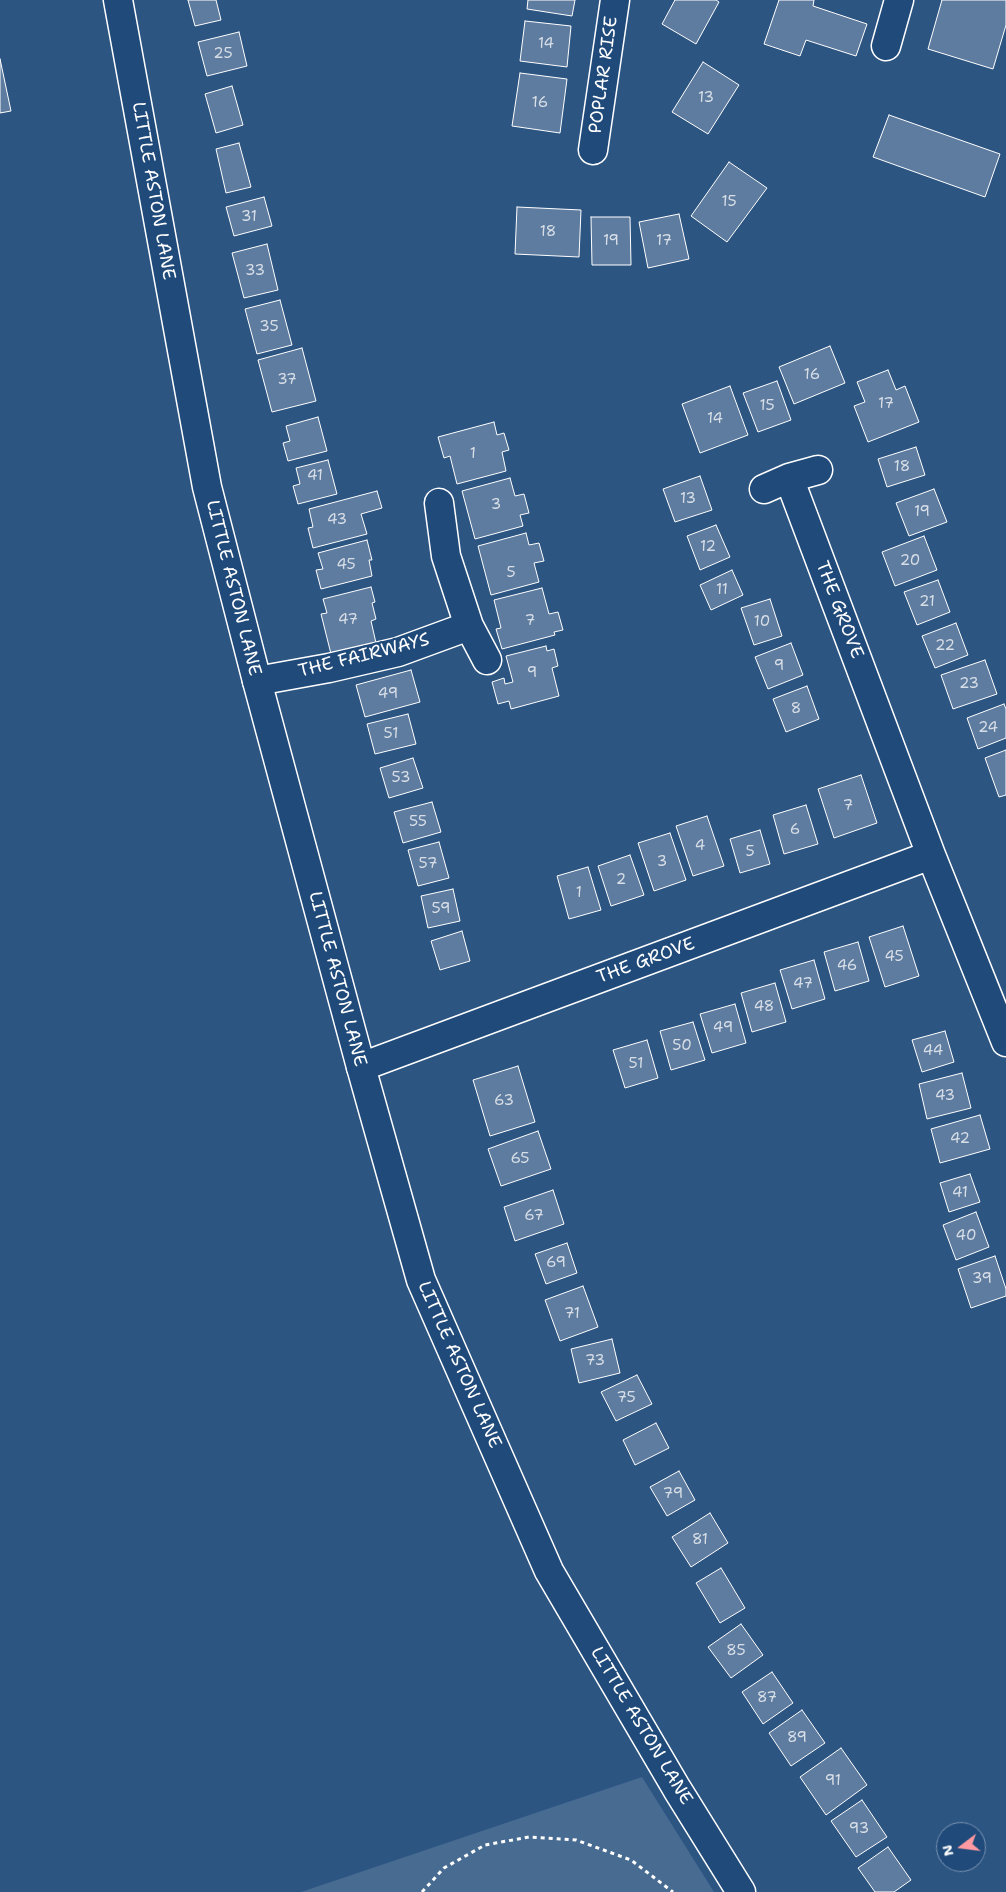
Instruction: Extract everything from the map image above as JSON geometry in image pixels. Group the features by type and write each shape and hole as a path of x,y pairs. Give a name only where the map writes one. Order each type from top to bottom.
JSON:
{"main road":[{"name":"LITTLE ASTON LANE","path":"118,0 207,487 361,1067 421,1280 549,1571 677,1789 742,1892"},
{"name":"POPLAR RISE","path":"593,150 615,0"},
{"path":"886,46 899,0"},
{"path":"764,489 790,478 818,470"},
{"name":"THE GROVE","path":"790,478 931,855 1006,1042"},
{"path":"439,503 446,556 469,626 487,660"},
{"name":"THE FAIRWAYS","path":"257,681 328,668 398,652 469,626"},
{"name":"THE GROVE","path":"361,1067 931,855"}],"path":[{"path":"422,1892 444,1868 485,1845 529,1837 576,1840 631,1860 673,1892"}],"shaded area":[{"path":"642,1777 714,1892 301,1892 310,1889"}],"building":[{"path":"188,0 216,0 221,20 195,26"},
{"path":"528,0 575,0 572,16 527,9"},
{"path":"675,0 716,0 719,2 696,44 662,24"},
{"path":"779,0 814,0 813,6 867,24 856,56 806,40 800,56 764,44"},
{"path":"942,0 1006,0 1006,25 993,69 928,49"},
{"path":"525,21 571,26 567,67 520,61"},
{"path":"239,32 247,66 207,76 198,42"},
{"path":"0,59 11,111 0,113"},
{"path":"703,62 739,85 708,134 672,112"},
{"path":"520,73 567,79 560,133 512,126"},
{"path":"232,86 243,125 216,133 205,94"},
{"path":"889,115 1000,154 985,197 873,157"},
{"path":"239,143 251,187 226,193 216,149"},
{"path":"729,162 767,188 727,242 691,216"},
{"path":"264,197 272,226 234,236 226,207"},
{"path":"517,207 581,210 579,257 515,254"},
{"path":"679,214 689,259 648,268 639,222"},
{"path":"591,217 630,217 631,265 592,265"},
{"path":"267,244 278,290 244,298 232,253"},
{"path":"280,300 292,345 257,354 245,309"},
{"path":"830,346 845,383 794,404 779,367"},
{"path":"302,348 316,401 272,412 258,360"},
{"path":"888,370 896,390 905,386 919,422 868,442 854,406 865,402 857,382"},
{"path":"777,381 791,420 758,432 743,393"},
{"path":"730,386 748,435 700,453 682,404"},
{"path":"318,417 327,451 288,461 283,443 290,441 286,426"},
{"path":"494,422 497,435 504,433 509,450 502,452 506,471 457,484 450,456 444,458 438,437"},
{"path":"916,447 925,475 887,487 878,459"},
{"path":"328,460 337,494 298,504 293,486 300,484 296,468"},
{"path":"700,476 712,510 675,522 663,489"},
{"path":"510,478 515,496 524,494 529,513 520,515 523,526 475,539 462,491"},
{"path":"934,489 947,522 909,536 896,503"},
{"path":"377,491 382,508 361,514 367,534 313,548 308,528 313,527 309,509"},
{"path":"716,525 730,557 700,570 687,536"},
{"path":"526,533 529,545 539,543 544,561 534,563 539,582 491,595 478,546"},
{"path":"924,536 937,570 895,586 882,552"},
{"path":"367,540 372,560 369,560 372,576 321,589 316,570 323,569 318,553"},
{"path":"732,570 743,595 711,610 700,585"},
{"path":"938,580 950,612 917,625 904,592"},
{"path":"371,587 375,602 372,603 376,619 371,621 376,643 331,654 321,614 327,613 323,599"},
{"path":"542,588 549,614 558,612 563,630 554,632 555,635 502,649 496,629 501,628 494,600"},
{"path":"770,599 782,636 754,645 741,608"},
{"path":"956,623 968,655 935,668 922,636"},
{"path":"791,643 803,675 768,689 755,657"},
{"path":"546,646 547,651 554,649 558,666 552,668 559,696 511,709 509,701 498,704 492,682 504,678 505,684 513,682 506,656"},
{"path":"985,660 997,694 953,709 941,675"},
{"path":"411,670 420,702 365,717 356,685"},
{"path":"807,686 819,719 786,732 773,699"},
{"path":"1004,704 1006,709 1006,738 978,749 967,718"},
{"path":"408,714 416,744 375,754 367,724"},
{"path":"1006,750 1006,795 999,797 985,758"},
{"path":"413,758 423,788 389,798 380,768"},
{"path":"861,775 877,823 834,838 818,789"},
{"path":"432,802 441,832 403,843 394,812"},
{"path":"806,805 818,844 784,854 773,815"},
{"path":"707,816 724,866 693,876 676,826"},
{"path":"760,830 770,864 740,873 730,839"},
{"path":"670,833 686,880 654,891 638,843"},
{"path":"439,842 449,878 418,886 408,850"},
{"path":"630,855 644,895 611,906 598,866"},
{"path":"588,867 601,910 569,919 557,876"},
{"path":"453,889 460,921 428,928 421,896"},
{"path":"903,926 919,976 885,987 869,937"},
{"path":"462,931 470,961 440,970 431,941"},
{"path":"858,942 869,981 835,991 824,952"},
{"path":"814,960 825,999 792,1009 780,970"},
{"path":"775,983 786,1022 752,1032 741,993"},
{"path":"735,1004 746,1043 712,1053 700,1014"},
{"path":"693,1022 705,1060 671,1070 660,1031"},
{"path":"945,1031 954,1062 922,1072 912,1040"},
{"path":"647,1040 658,1078 625,1088 613,1050"},
{"path":"518,1066 535,1122 490,1136 473,1080"},
{"path":"962,1073 971,1108 927,1119 919,1084"},
{"path":"980,1115 990,1149 940,1163 931,1129"},
{"path":"538,1131 551,1169 501,1186 488,1149"},
{"path":"970,1174 980,1202 949,1212 940,1183"},
{"path":"553,1190 564,1224 515,1241 504,1207"},
{"path":"976,1212 989,1247 956,1260 943,1225"},
{"path":"567,1243 577,1273 546,1284 535,1254"},
{"path":"995,1256 1006,1289 1006,1296 971,1308 958,1269"},
{"path":"583,1286 598,1327 560,1341 545,1300"},
{"path":"612,1339 620,1373 579,1383 571,1349"},
{"path":"637,1375 652,1404 616,1421 601,1392"},
{"path":"656,1423 669,1448 635,1465 623,1440"},
{"path":"679,1471 695,1500 667,1516 650,1487"},
{"path":"710,1513 728,1543 691,1567 672,1537"},
{"path":"721,1568 745,1608 720,1623 696,1583"},
{"path":"741,1624 763,1655 731,1678 708,1647"},
{"path":"772,1672 793,1703 763,1724 742,1692"},
{"path":"802,1710 825,1743 791,1766 769,1733"},
{"path":"841,1748 867,1785 826,1815 800,1777"},
{"path":"862,1800 887,1837 856,1857 831,1821"},
{"path":"888,1847 911,1880 894,1892 875,1892 858,1868"}]}
